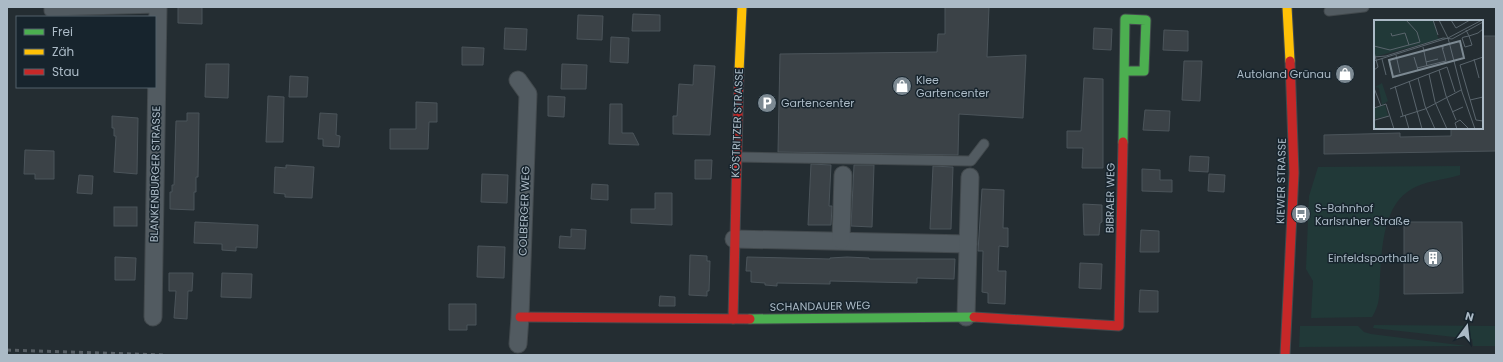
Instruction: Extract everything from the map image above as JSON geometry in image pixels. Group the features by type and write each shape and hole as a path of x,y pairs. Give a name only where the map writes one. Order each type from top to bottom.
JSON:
{"street":[{"name":"KÖSTRITZER STRASSE","path":"733,319 736,157 742,7"},
{"name":"KIEWER STRASSE","path":"1285,355 1294,173 1293,114 1287,7"},
{"name":"BIBRAER WEG","path":"1119,326 1125,19 1146,20 1144,71 1125,71"},
{"name":"COLBERGER WEG","path":"518,80 528,94 518,344"},
{"name":"BLANKENBURGER STRASSE","path":"153,317 154,88"},
{"path":"841,240 843,175"},
{"path":"966,317 970,177"},
{"path":"734,239 841,240 968,244"},
{"name":"SCHANDAUER WEG","path":"520,317 733,319 966,317 1119,326"}],"lane":[{"path":"49,12 154,7"},
{"path":"145,16 154,7"},
{"path":"1329,11 1364,7"},
{"path":"736,157 971,161 984,144"}],"green space":[{"path":"1460,166 1460,175 1416,187 1401,197 1394,207 1389,217 1383,241 1379,298 1377,307 1372,317 1311,318 1313,281 1306,269 1309,196 1318,167"},
{"path":"1374,325 1496,326 1496,346 1473,346 1472,339 1373,328"},
{"path":"1300,326 1358,326 1364,332 1371,334 1467,346 1299,347"}],"building":[{"path":"178,7 202,7 202,24 178,23"},
{"name":"Klee Gartencenter","path":"945,7 989,7 987,57 1026,55 1023,118 959,114 958,155 778,152 780,54 937,52 938,34 945,34"},
{"path":"633,14 660,15 660,31 632,31"},
{"path":"578,15 603,16 602,40 577,39"},
{"path":"505,28 527,29 526,50 504,49"},
{"path":"1094,28 1112,29 1111,50 1093,49"},
{"path":"1164,30 1188,31 1188,51 1163,50"},
{"path":"1483,36 1496,36 1496,151 1324,154 1324,135 1400,133 1400,137 1451,136 1451,129 1483,129"},
{"path":"611,37 629,38 628,63 610,62"},
{"path":"462,47 484,48 483,65 462,65"},
{"path":"1184,61 1202,61 1200,101 1182,100"},
{"path":"206,64 229,64 228,98 205,97"},
{"path":"562,64 587,65 586,89 561,89"},
{"path":"694,65 715,66 710,135 673,134 673,116 677,116 679,84 693,85"},
{"path":"290,76 308,77 307,97 289,97"},
{"path":"1084,78 1103,79 1103,168 1082,168 1083,148 1067,148 1067,131 1081,131"},
{"path":"268,96 284,97 283,142 266,142"},
{"path":"548,96 565,97 564,117 548,116"},
{"path":"416,102 437,103 437,122 429,122 428,149 390,149 390,129 416,129"},
{"path":"610,104 622,104 622,133 633,133 639,145 609,144"},
{"path":"1145,110 1170,111 1169,131 1143,130"},
{"path":"187,113 199,113 198,177 196,177 196,192 194,192 194,210 170,209 170,192 172,192 172,185 174,185 176,121 187,121"},
{"path":"320,113 337,114 336,135 340,136 339,147 323,146 323,139 318,139"},
{"path":"112,116 138,118 137,174 114,172 116,136 114,136 114,128 112,128"},
{"path":"25,150 54,151 54,179 35,179 35,174 24,174"},
{"path":"1190,156 1209,157 1208,172 1189,171"},
{"path":"695,160 712,160 711,179 695,179"},
{"path":"811,164 831,165 829,206 832,206 831,225 808,225"},
{"path":"286,165 314,167 312,198 285,197 285,194 274,193 275,167 286,168"},
{"path":"854,165 874,165 872,227 851,226"},
{"path":"933,166 953,167 951,229 930,229"},
{"path":"1142,169 1160,170 1160,180 1172,180 1172,192 1142,191"},
{"path":"482,174 508,175 507,203 481,202"},
{"path":"1209,174 1225,175 1224,192 1208,191"},
{"path":"79,175 93,176 92,194 77,193"},
{"path":"592,184 608,185 608,200 591,199"},
{"path":"982,189 1004,190 1003,228 1008,228 1008,247 999,246 998,271 1006,271 1005,304 988,303 988,293 982,292 983,251 978,251"},
{"path":"655,193 672,193 672,225 631,223 631,209 655,209"},
{"path":"1083,204 1102,205 1102,222 1100,223 1099,235 1084,235"},
{"path":"114,207 137,207 137,226 114,226"},
{"path":"195,222 258,225 257,248 236,247 236,251 222,250 222,244 194,243"},
{"name":"Einfeldsporthalle","path":"1404,222 1462,222 1463,293 1404,294"},
{"path":"571,229 586,230 585,249 559,248 560,236 571,237"},
{"path":"1141,230 1159,231 1159,252 1140,252"},
{"path":"478,246 505,247 504,278 477,277"},
{"path":"690,255 707,256 707,261 710,261 709,291 707,291 707,296 689,295"},
{"path":"115,257 136,258 135,280 115,280"},
{"path":"747,257 830,259 847,257 869,259 955,259 954,279 917,278 917,283 830,281 830,284 777,283 777,286 765,285 765,283 751,282 751,271 746,271"},
{"path":"1080,263 1102,264 1101,289 1079,288"},
{"path":"169,273 193,273 192,291 188,291 187,319 174,318 176,291 169,291"},
{"path":"222,273 252,274 251,298 221,297"},
{"path":"1140,290 1158,291 1158,312 1139,312"},
{"path":"660,296 675,297 675,306 659,306"},
{"path":"449,304 476,304 476,325 467,325 467,330 449,330"}],"railway":[{"path":"7,350 164,355"}],"traffic: fast":[{"path":"1123,142 1125,19 1146,20 1144,71 1125,71"},
{"path":"750,319 974,317"}],"traffic: slow":[{"path":"739,72 742,7"},
{"path":"1287,7 1290,61"}],"traffic: jam":[{"path":"1285,355 1294,173 1290,61"},
{"path":"733,319 739,72"},
{"path":"974,317 1119,326 1123,142"},
{"path":"520,317 750,319"}],"place":[{"name":"Autoland Grünau","path":"1345,74"},
{"name":"Klee Gartencenter","path":"902,86"},
{"name":"Gartencenter","path":"767,103"},
{"name":"S-Bahnhof Karlsruher Straße","path":"1301,214"},
{"name":"Einfeldsporthalle","path":"1433,258"}]}
